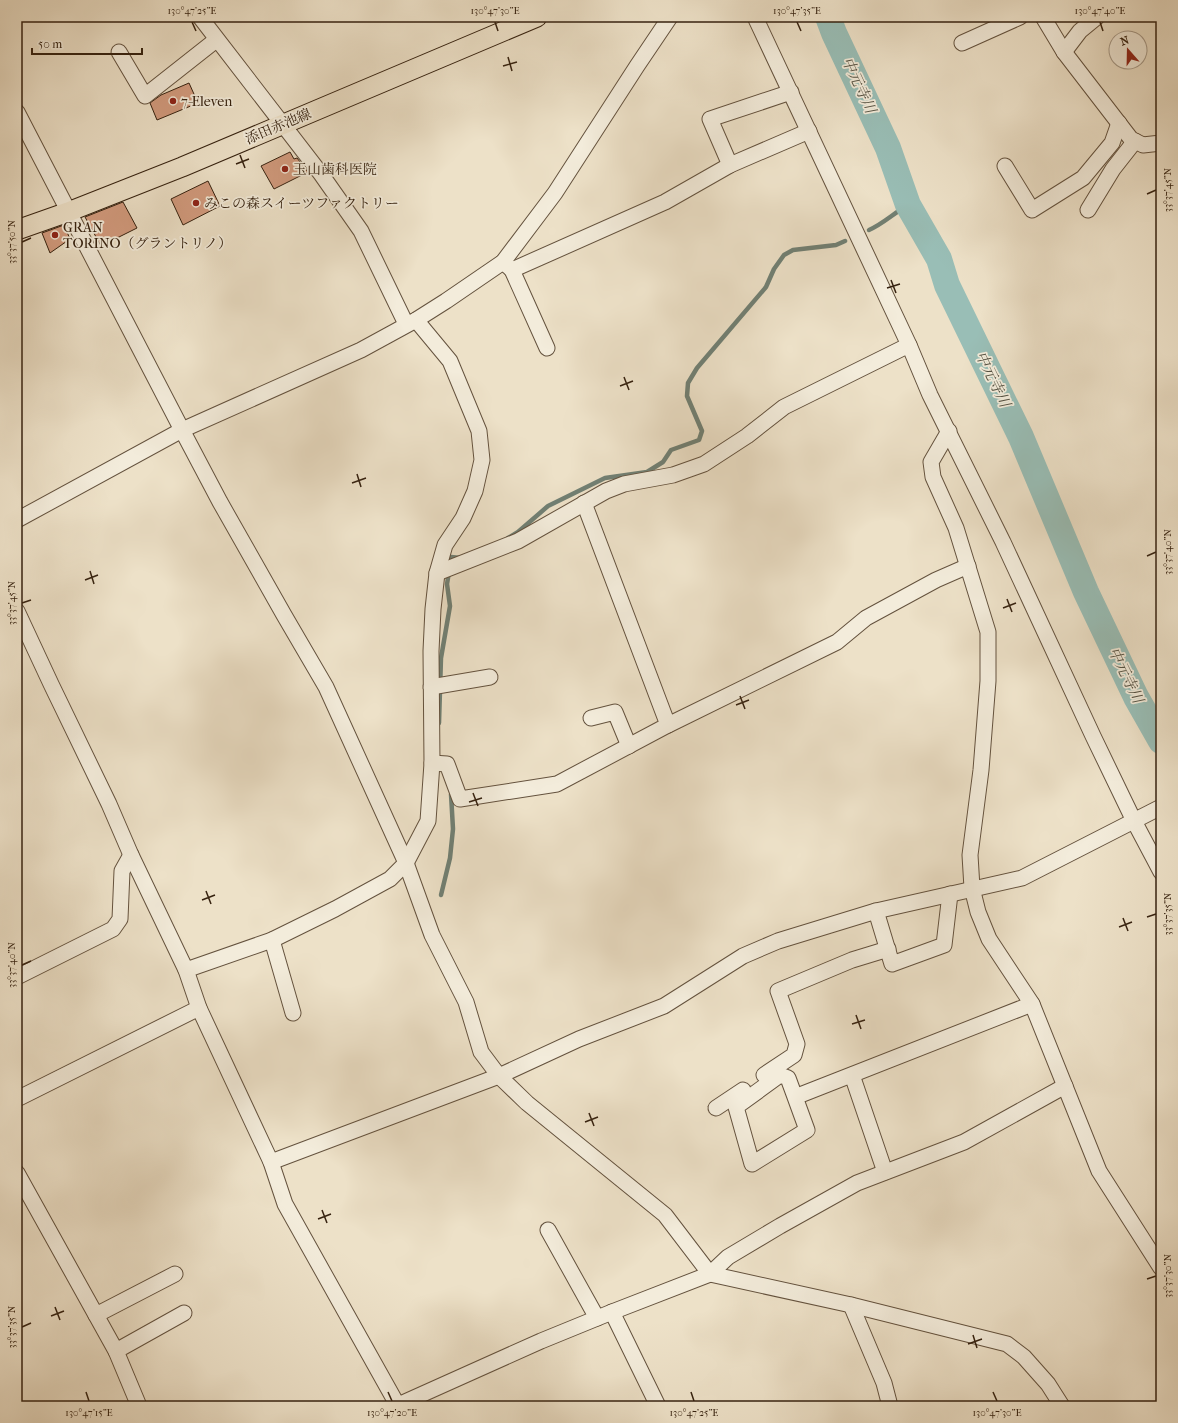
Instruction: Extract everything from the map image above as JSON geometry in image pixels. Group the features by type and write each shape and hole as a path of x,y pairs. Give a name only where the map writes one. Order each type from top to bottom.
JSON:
{"main road":[{"name":"添田赤池線","path":"17,230 68,212 182,167 537,17"}],"street":[{"path":"186,970 272,940 335,909 390,879 406,862 428,821 432,763 431,651 433,609 437,573 445,545 463,518 475,491 482,460 479,431 450,361 411,322 361,231 321,174 216,40 200,17"},
{"path":"508,266 670,17"},
{"path":"755,17 909,345 930,395 1000,535 1134,821 1161,872"},
{"path":"962,43 1020,17"},
{"path":"1043,17 1064,52 1132,139 1143,145 1161,143"},
{"path":"1064,52 1080,31 1097,17"},
{"path":"119,52 145,96 216,40"},
{"path":"730,165 710,119 791,92"},
{"path":"17,112 21,129 68,212 182,430 284,615 326,687 406,862 432,935 466,1002 481,1052 499,1076 527,1103 665,1215 710,1274 852,1305 1007,1344 1028,1361 1048,1384 1062,1406"},
{"path":"1005,166 1032,210 1083,178 1112,143 1119,123"},
{"path":"17,520 182,430 361,350 508,266 665,202 730,165 809,131"},
{"path":"1088,210 1113,169 1135,141"},
{"path":"508,266 547,348"},
{"path":"437,573 518,541 606,491 624,484 673,475 704,464 747,436 784,407 909,345"},
{"path":"949,431 931,462 933,477 956,528 988,632 988,681 981,770 970,855 972,888 978,912 989,938 1032,1004 1099,1171 1161,1268"},
{"path":"584,503 668,725"},
{"path":"432,763 447,764 460,799 557,784 668,725 837,642 866,618 936,580 968,566"},
{"path":"17,611 186,970 199,1008 271,1162 285,1204 397,1406 541,1341 710,1274 728,1257 857,1183 964,1142 1065,1086"},
{"path":"431,688 490,677"},
{"path":"591,718 616,712 629,746"},
{"path":"271,1162 499,1076 579,1039 664,1006 743,956 778,941 876,911 972,888 1022,878 1154,810"},
{"path":"17,977 113,929 120,919 122,871 131,855"},
{"path":"876,911 892,964 944,945 950,894"},
{"path":"272,940 293,1012"},
{"path":"716,1108 794,1055 797,1044 778,991 852,960 888,949"},
{"path":"794,1098 1032,1004"},
{"path":"17,1099 199,1008"},
{"path":"780,1075 788,1078 794,1098 807,1130 752,1164 736,1107 780,1075"},
{"path":"852,1075 885,1172"},
{"path":"17,1173 116,1350 139,1406"},
{"path":"548,1230 597,1318"},
{"path":"96,1315 175,1274"},
{"path":"852,1305 884,1383 890,1406"},
{"path":"612,1312 658,1406"},
{"path":"116,1350 184,1313"}],"building":[{"name":"7-Eleven","path":"189,83 198,103 157,120 150,103 161,95"},
{"name":"玉山歯科医院","path":"290,152 294,159 297,158 308,172 274,189 261,166"},
{"name":"みこの森スイーツファクトリー","path":"208,181 220,206 183,225 171,199"},
{"path":"123,202 137,228 101,246 85,217"},
{"name":"GRAN TORINO（グラントリノ）","path":"64,225 70,239 50,253 42,233"}],"waterway":[{"name":"中元寺川","path":"828,17 834,33 888,148 908,205 939,259 947,285 1021,437 1086,592 1136,697 1161,741"},
{"path":"869,230 908,205"},
{"path":"508,538 518,532 548,506 605,478 647,472 663,462 671,450 699,440 702,431 687,396 688,383 697,368 766,287 774,269 784,255 793,250 836,245 845,241"},
{"path":"450,565 451,557 461,558"},
{"path":"439,723 441,658 450,606 447,584 449,572"},
{"path":"441,895 450,858 453,829 451,794"}],"place":[{"name":"7-Eleven","path":"173,101"},
{"name":"玉山歯科医院","path":"285,169"},
{"name":"みこの森スイーツファクトリー","path":"196,203"},
{"name":"GRAN TORINO（グラントリノ）","path":"55,235"}]}
